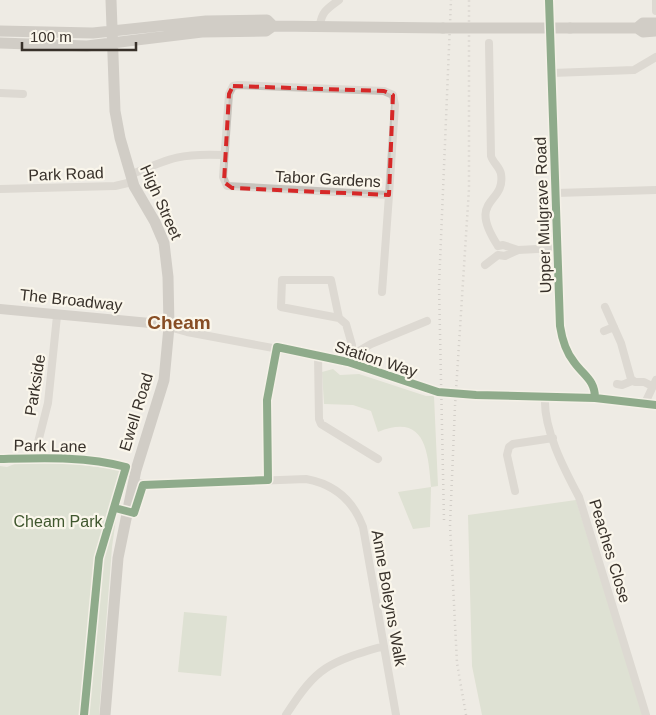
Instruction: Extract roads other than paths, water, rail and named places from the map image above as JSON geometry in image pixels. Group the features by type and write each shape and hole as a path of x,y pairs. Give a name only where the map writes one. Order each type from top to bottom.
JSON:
{"highway":[{"name":"High Street","path":"111,0 115,111 131,178 164,243 168,277 169,327"},
{"path":"0,31 36,33 112,31 206,21 267,20 273,26"},
{"path":"0,43 87,46 202,32 266,31 273,26 637,28 644,23 656,23"},
{"path":"637,28 642,32 656,31"},
{"name":"Ewell Road","path":"105,715 115,581 133,482 164,380 169,327"}],"main road":[{"name":"The Broadway","path":"0,308 57,316 150,323 169,327"}],"street":[{"path":"320,26 320,18 324,11 339,0"},
{"name":"Upper Mulgrave Road","path":"549,0 559,321 562,341 574,362 593,383 595,398"},
{"path":"656,0 656,11"},
{"path":"489,43 492,156 501,173 498,190 486,206 485,211 486,223 495,242 498,255"},
{"path":"552,73 634,70 656,57"},
{"name":"Tabor Gardens","path":"238,85 384,91 393,95 395,100 389,195 232,188 227,186 223,178 228,94 234,86 238,85"},
{"path":"0,93 23,94"},
{"name":"Park Road","path":"0,189 115,186 131,178 150,164 176,156 224,155"},
{"path":"556,193 656,190"},
{"path":"382,292 389,195"},
{"path":"495,242 518,250 557,248"},
{"path":"485,265 498,255 505,256 518,250"},
{"path":"339,318 331,280 282,280 279,304 281,307 339,318 346,324 352,345 350,358"},
{"path":"605,308 614,327 632,381"},
{"name":"Parkside","path":"34,458 48,403 57,316"},
{"path":"350,358 371,344 427,321"},
{"name":"Station Way","path":"169,327 318,355 350,358 438,392"},
{"path":"604,331 614,327"},
{"path":"268,480 267,406 277,347"},
{"path":"318,355 319,414 321,424 378,459"},
{"path":"617,384 622,386 632,381 654,383 645,404"},
{"path":"463,395 595,398 656,405"},
{"name":"Peaches Close","path":"545,396 546,411 562,465 579,497 646,715"},
{"path":"515,490 507,455 509,447 514,444 554,438"},
{"name":"Park Lane","path":"0,459 34,458 99,461"},
{"name":"Anne Boleyns Walk","path":"133,482 150,485 198,486 268,480 315,480 339,492 353,507 359,517 365,537 396,715"},
{"path":"286,715 305,686 320,670 344,659 384,646"}],"tunnel":[{"path":"438,392 463,395"}],"railway":[{"path":"444,520 439,286 451,0"},
{"path":"466,715 457,663 450,525 455,406 469,189 469,0"}],"district":[{"name":"Cheam","path":"179,322"}],"park label":[{"name":"Cheam Park","path":"58,521"}]}
